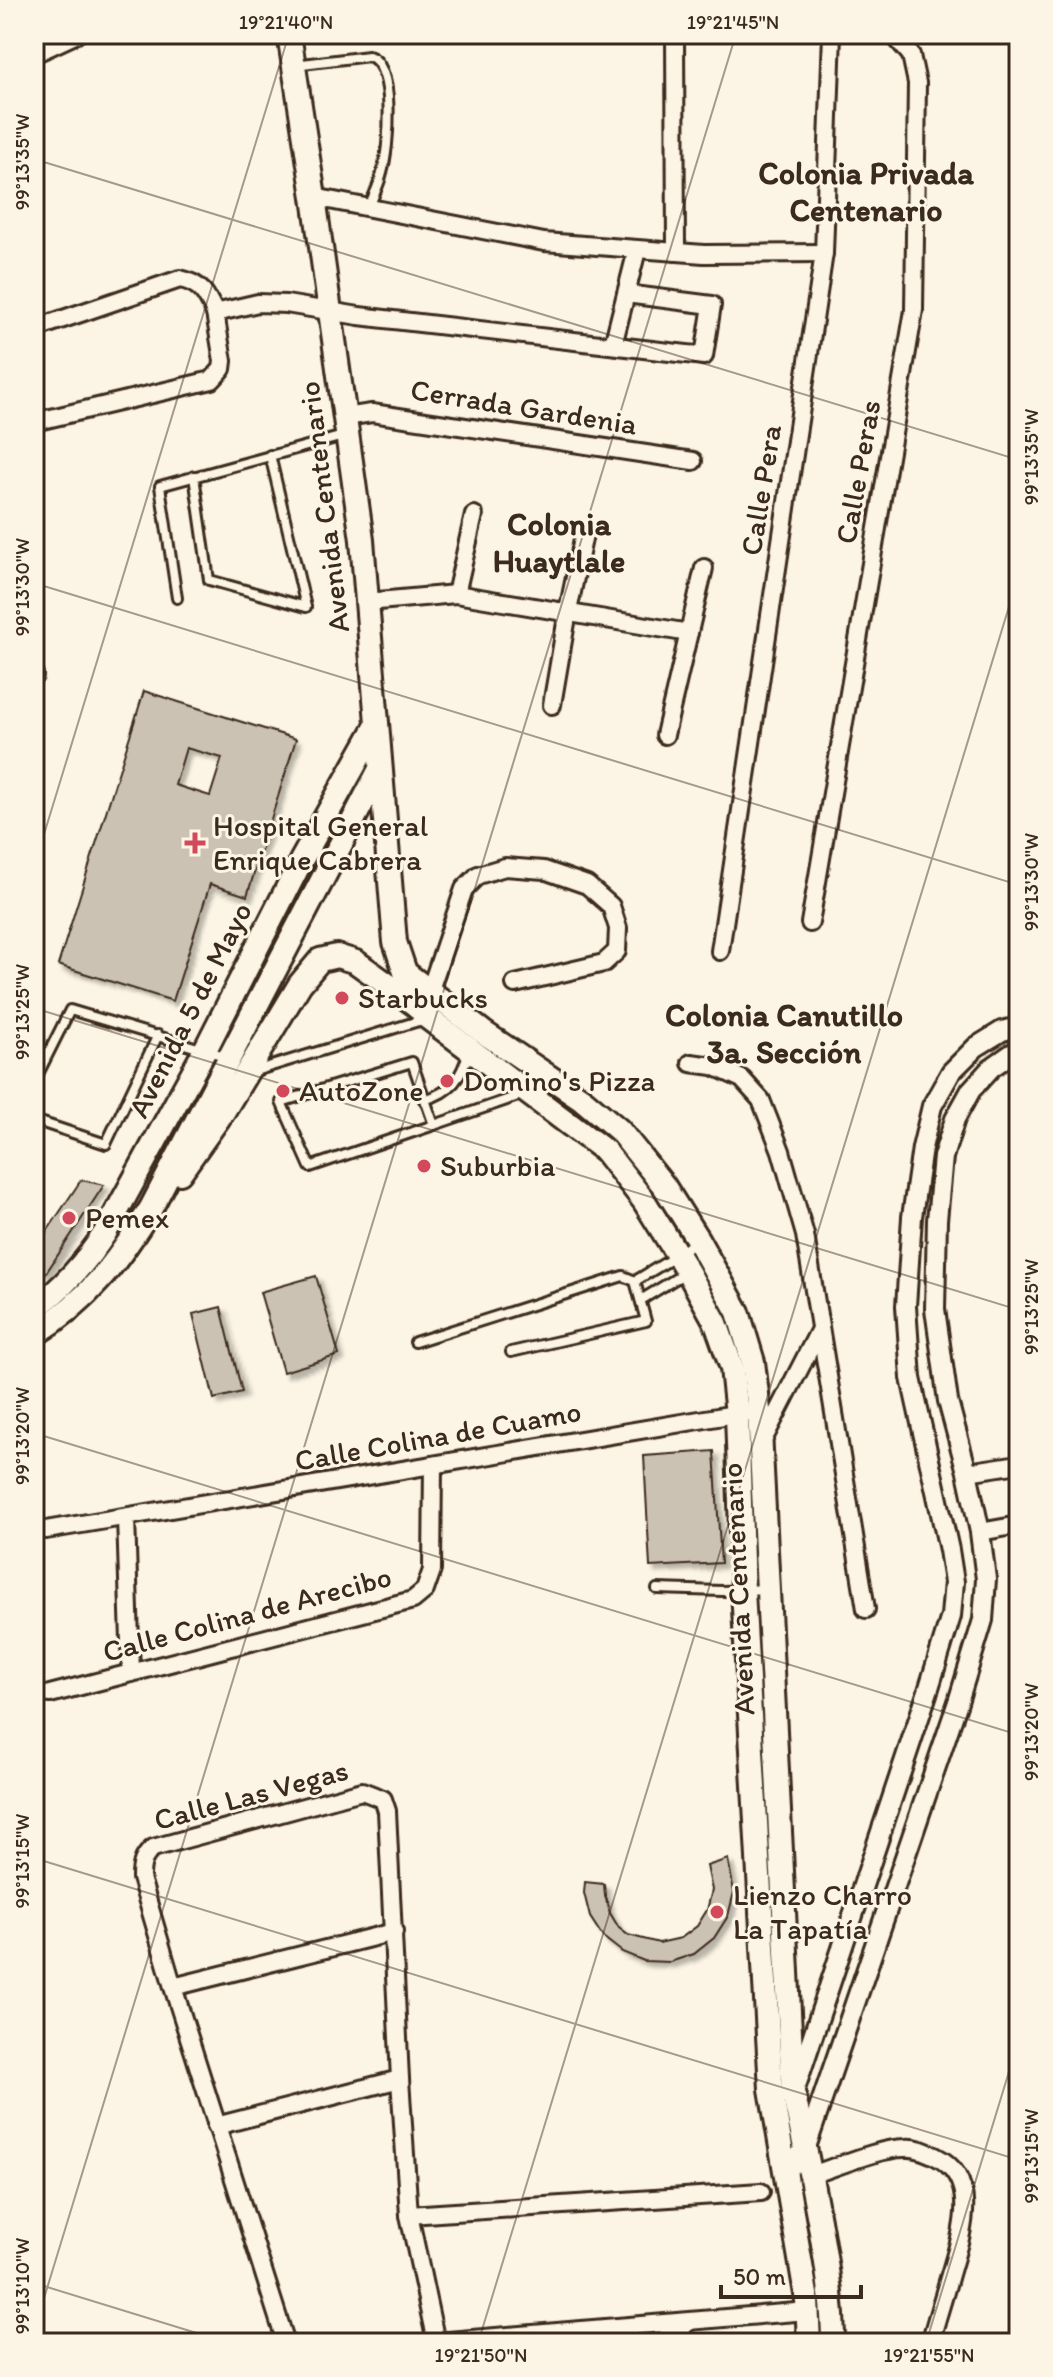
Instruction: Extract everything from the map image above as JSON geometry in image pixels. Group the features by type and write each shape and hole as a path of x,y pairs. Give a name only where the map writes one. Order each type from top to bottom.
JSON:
{"main road":[{"name":"Avenida Centenario","path":"289,34 362,540 395,942 407,974 425,1004 469,1050 605,1151 644,1201 716,1323 760,1445 793,2092 806,2147 833,2310 833,2343"},
{"name":"Avenida 5 de Mayo","path":"34,1335 43,1311 105,1233 205,1050 302,859 377,724"},
{"name":"Avenida 5 de Mayo","path":"43,1311 76,1305 105,1276 151,1208 380,769"},
{"path":"151,1208 190,1162 300,984 320,960 337,956 356,962 425,1004"},
{"name":"Avenida Centenario","path":"425,1004 451,1009 582,1099 619,1130 664,1186 704,1250 738,1312 753,1362 740,1474 743,1590 771,2089 808,2311 809,2343"}],"street":[{"path":"34,54 77,34"},
{"path":"675,34 676,252"},
{"name":"Calle Pera","path":"720,951 824,253 832,34"},
{"name":"Calle Peras","path":"810,923 914,310 917,83 911,55 893,34"},
{"path":"314,197 544,242 676,252 824,253"},
{"path":"613,345 637,250"},
{"path":"34,329 180,279 200,287 207,295 215,313 223,361 218,375 212,380 34,422"},
{"path":"215,313 258,303 286,304 330,312 704,356 712,305 626,294"},
{"name":"Cerrada Gardenia","path":"346,426 372,413 693,461"},
{"path":"456,594 474,515"},
{"path":"552,705 584,534"},
{"path":"665,735 704,568"},
{"path":"367,602 456,594 689,633"},
{"path":"425,1004 464,889 478,875 505,867 544,870 587,885 611,906 618,928 617,951 604,963 515,984"},
{"path":"778,2135 951,1616 954,1582 911,1378 906,1306 912,1217 922,1148 932,1106 951,1072 976,1047 1002,1031 1019,1027"},
{"path":"785,2174 806,2147 958,1702 983,1620 986,1579 980,1532 948,1401 935,1309 937,1220 943,1157 955,1119 971,1090 991,1068 1019,1052"},
{"path":"691,1063 713,1066 742,1079 761,1100 781,1151 805,1235 866,1609"},
{"path":"740,1474 760,1445 819,1331"},
{"name":"Calle Colina de Cuamo","path":"46,1530 748,1412"},
{"path":"967,1472 1019,1464"},
{"name":"Calle Colina de Arecibo","path":"50,1694 413,1600 425,1590 432,1570 433,1465"},
{"path":"126,1517 131,1673"},
{"path":"980,1532 1019,1525"},
{"path":"928,1691 958,1702"},
{"name":"Calle Las Vegas","path":"286,2343 173,1987 141,1878 141,1865 153,1848 362,1791 383,1799 387,1811 409,2215 436,2342 808,2311"},
{"path":"173,1987 394,1932"},
{"path":"216,2126 400,2079"},
{"path":"811,2175 909,2147 924,2150 944,2160 956,2172 963,2190 965,2210 962,2233 930,2343"},
{"path":"409,2215 761,2192"},
{"name":"Calle Las Vegas","path":"657,2343 692,2320"}],"lane":[{"path":"293,65 369,56 377,58 381,65 387,85 386,144 383,170 368,208"},
{"path":"177,598 160,486 270,455 346,426"},
{"path":"194,476 209,580 306,607 270,455"},
{"path":"246,1073 425,1004"},
{"path":"34,1082 70,1010 229,1057"},
{"path":"34,1120 106,1144 158,1035"},
{"path":"424,1100 442,1095 462,1073 469,1050"},
{"path":"434,1125 412,1062 281,1102 310,1167 434,1125 527,1093"},
{"path":"641,1300 683,1263 704,1250"},
{"path":"415,1342 623,1276 635,1281 683,1263 704,1250"},
{"path":"511,1352 646,1321 635,1281"},
{"path":"657,1589 768,1589"}],"building":[{"name":"Hospital General Enrique Cabrera","path":"144,691 296,739 247,896 210,884 173,1001 58,965","holes":["186,748 222,758 210,796 175,785"]},
{"name":"Pemex","path":"81,1180 104,1185 46,1273 34,1269 34,1251"},
{"path":"316,1276 339,1355 283,1372 260,1292"},
{"path":"221,1307 242,1392 214,1399 193,1314"},
{"path":"714,1451 721,1563 650,1567 644,1456"},
{"name":"Lienzo Charro La Tapatía","path":"728,1859 734,1892 728,1916 714,1938 694,1954 670,1962 644,1961 622,1952 603,1937 590,1917 584,1893 585,1882 604,1884 610,1913 619,1928 628,1935 659,1943 681,1938 697,1926 707,1910 712,1890 707,1866"}],"place":[{"name":"Hospital General Enrique Cabrera","path":"195,843"},
{"name":"Starbucks","path":"342,998"},
{"name":"Domino's Pizza","path":"447,1081"},
{"name":"AutoZone","path":"283,1091"},
{"name":"Suburbia","path":"424,1166"},
{"name":"Pemex","path":"69,1218"},
{"name":"Lienzo Charro La Tapatía","path":"717,1912"}],"district":[{"name":"Colonia Privada Centenario","path":"866,192"},
{"name":"Colonia Huaytlale","path":"559,542"},
{"name":"Colonia Canutillo 3a. Sección","path":"784,1034"}]}
